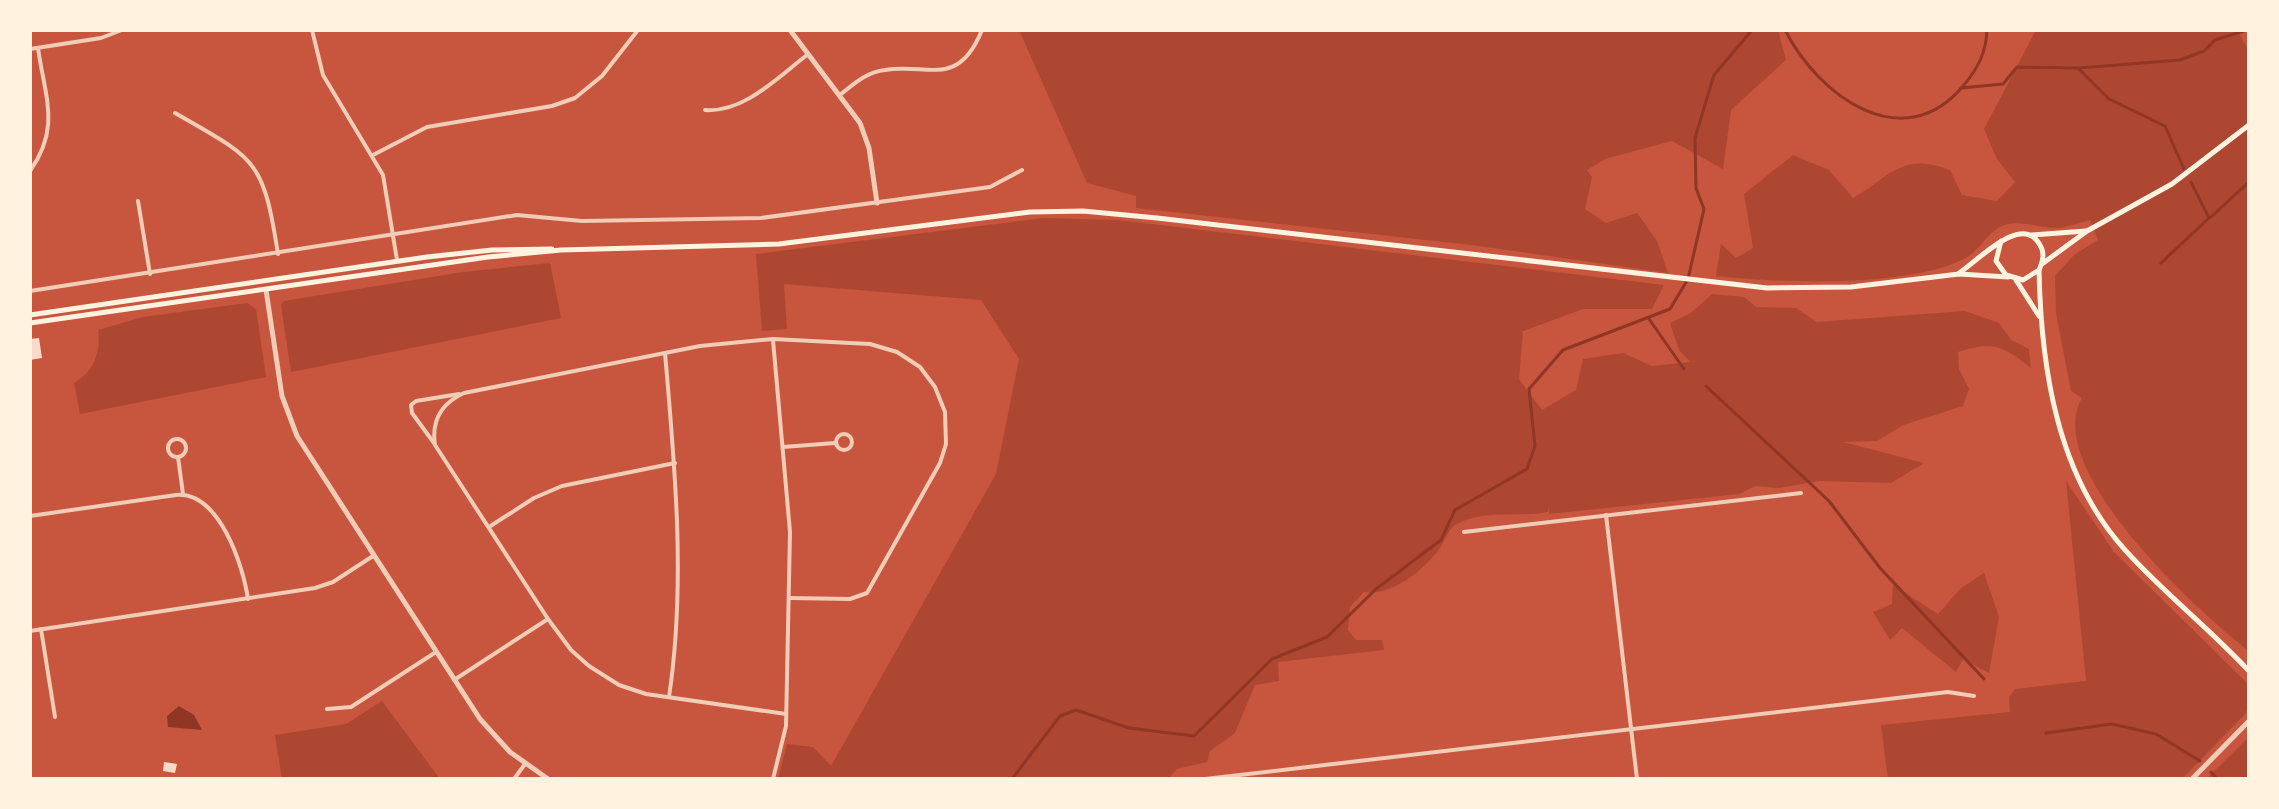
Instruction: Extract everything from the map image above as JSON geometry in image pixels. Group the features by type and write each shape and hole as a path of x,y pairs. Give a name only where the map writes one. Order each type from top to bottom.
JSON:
{"main road":[{"path":"30,315 397,260 505,249 779,244 1005,214 1083,211 1712,283 1822,289 1959,274 2016,280 2029,278 2087,231 2125,212 2199,166 2249,125"},
{"path":"1959,274 2014,233 2046,236 2087,231"},
{"path":"2024,233 2040,244 2040,317 2060,432 2084,495 2127,552 2249,671"},
{"path":"2001,241 1996,261 2008,277"},
{"path":"30,323 420,266 561,250"},
{"path":"397,260 420,266"},
{"path":"380,273 397,260"},
{"path":"266,290 278,280"},
{"path":"2016,280 2040,317"},
{"path":"252,284 266,290"}],"street":[{"path":"30,49 101,38 122,30"},
{"path":"312,30 323,75 373,155 385,182 397,260"},
{"path":"373,155 427,127 552,106 575,98 602,76 638,30"},
{"path":"790,30 841,94 867,140 877,203"},
{"path":"841,94 863,77 882,70 944,69 969,53 982,30"},
{"path":"30,171 44,151 50,133 38,48"},
{"path":"705,110 723,109 751,97 809,53"},
{"path":"175,113 231,145 255,168 268,195 278,254"},
{"path":"30,291 517,215 577,221 761,218 990,187 1022,170"},
{"path":"138,201 150,274"},
{"path":"266,290 282,396 291,423 373,556 489,730 525,764 548,779"},
{"path":"773,339 790,532 786,714 773,779"},
{"path":"786,714 636,691 598,673 571,650 548,619 412,413 412,403 665,353 773,339 870,344 897,352 920,367 941,398 947,425 940,463 867,593 850,599 789,598"},
{"path":"665,353 678,513 676,636 669,697"},
{"path":"435,445 438,415 449,401 464,393"},
{"path":"783,447 835,443 845,451 852,441 850,436 841,434 835,443"},
{"path":"178,457 172,456 168,448 175,439 186,447 178,457 183,494"},
{"path":"489,527 551,489 675,463"},
{"path":"1464,532 1801,493"},
{"path":"30,516 183,494 203,502 233,546 243,569 248,599"},
{"path":"1606,515 1637,779"},
{"path":"30,631 322,586 373,556"},
{"path":"454,680 548,619"},
{"path":"41,629 55,717"},
{"path":"327,709 351,707 436,652"},
{"path":"1205,779 1948,692 1974,696"},
{"path":"2192,779 2249,721"},
{"path":"514,779 525,764"}],"shaded area":[{"path":"1019,30 1778,30 1786,60 1731,110 1723,169 1672,141 1605,159 1587,170 1592,177 1585,209 1606,223 1637,213 1657,241 1668,273 1471,245 1136,208 1136,196 1087,183"},
{"path":"2036,30 2247,30 2239,33 2249,51 2249,651 2196,605 2131,536 2103,499 2084,462 2075,427 2082,398 2071,391 2056,313 2055,276 2074,255 2098,240 2090,220 2060,228 2007,224 1995,230 1964,259 1910,275 1842,281 1716,276 1721,244 1736,258 1753,248 1744,194 1793,155 1829,170 1853,198 1897,169 1919,163 1950,170 1962,195 1997,201 2015,182 1997,159 1984,129"},
{"path":"1043,218 1118,220 1664,285 1652,309 1583,309 1523,331 1519,379 1542,410 1576,390 1583,359 1623,353 1652,366 1690,362 1679,350 1670,323 1691,313 1712,294 1744,297 1756,307 1796,308 1817,322 1965,311 1999,323 2011,340 2029,349 2031,368 2013,354 1997,347 1958,352 1959,369 1969,389 1963,406 1903,425 1877,441 1843,442 1924,463 1891,483 1819,481 1779,488 1755,486 1739,494 1549,514 1549,507 1548,512 1490,515 1457,524 1433,557 1416,573 1396,586 1364,592 1350,607 1348,630 1356,640 1382,640 1384,650 1278,662 1279,681 1255,685 1235,733 1210,751 1207,762 1177,769 1168,779 778,779 787,744 813,747 831,766 996,474 1019,359 981,300 784,284 787,329 762,331 756,254"},
{"path":"550,263 561,318 291,372 281,305 284,301 463,272"},
{"path":"247,303 256,309 266,377 80,414 74,383 87,373 95,361 98,330 143,317"},
{"path":"2066,481 2114,552 2246,682 2249,698 2246,713 2184,777 1888,779 1881,725 2010,712 2009,697 2015,689 2086,681"},
{"path":"1984,573 1999,617 1989,673 1963,659 1956,672 1902,628 1890,640 1873,612 1892,604 1893,585 1938,614 1961,588"},
{"path":"382,701 440,779 282,779 275,735 346,724"},
{"path":"179,706 194,715 202,730 168,727 167,716"},
{"path":"2249,737 2249,779 2206,779"}],"building":[{"path":"39,338 42,358 30,360 30,339"},
{"path":"164,762 177,764 175,773 163,771"}],"waterway":[{"path":"1012,779 1060,716 1076,710 1129,728 1194,736 1272,659 1327,637 1376,589 1441,540 1455,510 1527,469 1535,446 1529,389 1563,350 1670,309 1688,279 1704,209 1696,188 1695,138 1714,75 1752,30"},
{"path":"1785,30 1818,76 1840,95 1864,110 1889,117 1915,117 1940,107 1973,72 1983,53 1987,30"},
{"path":"2079,68 2180,60 2204,51 2215,40 2247,30"},
{"path":"1961,88 2003,84 2017,67 2078,68 2109,99 2165,126 2184,169"},
{"path":"2161,263 2209,218 2191,182"},
{"path":"2211,217 2249,182"},
{"path":"1649,319 1684,369"},
{"path":"1706,386 1829,501 1880,568 1984,679"},
{"path":"2046,733 2112,724 2156,734 2200,761"},
{"path":"2211,772 2217,779"}]}
